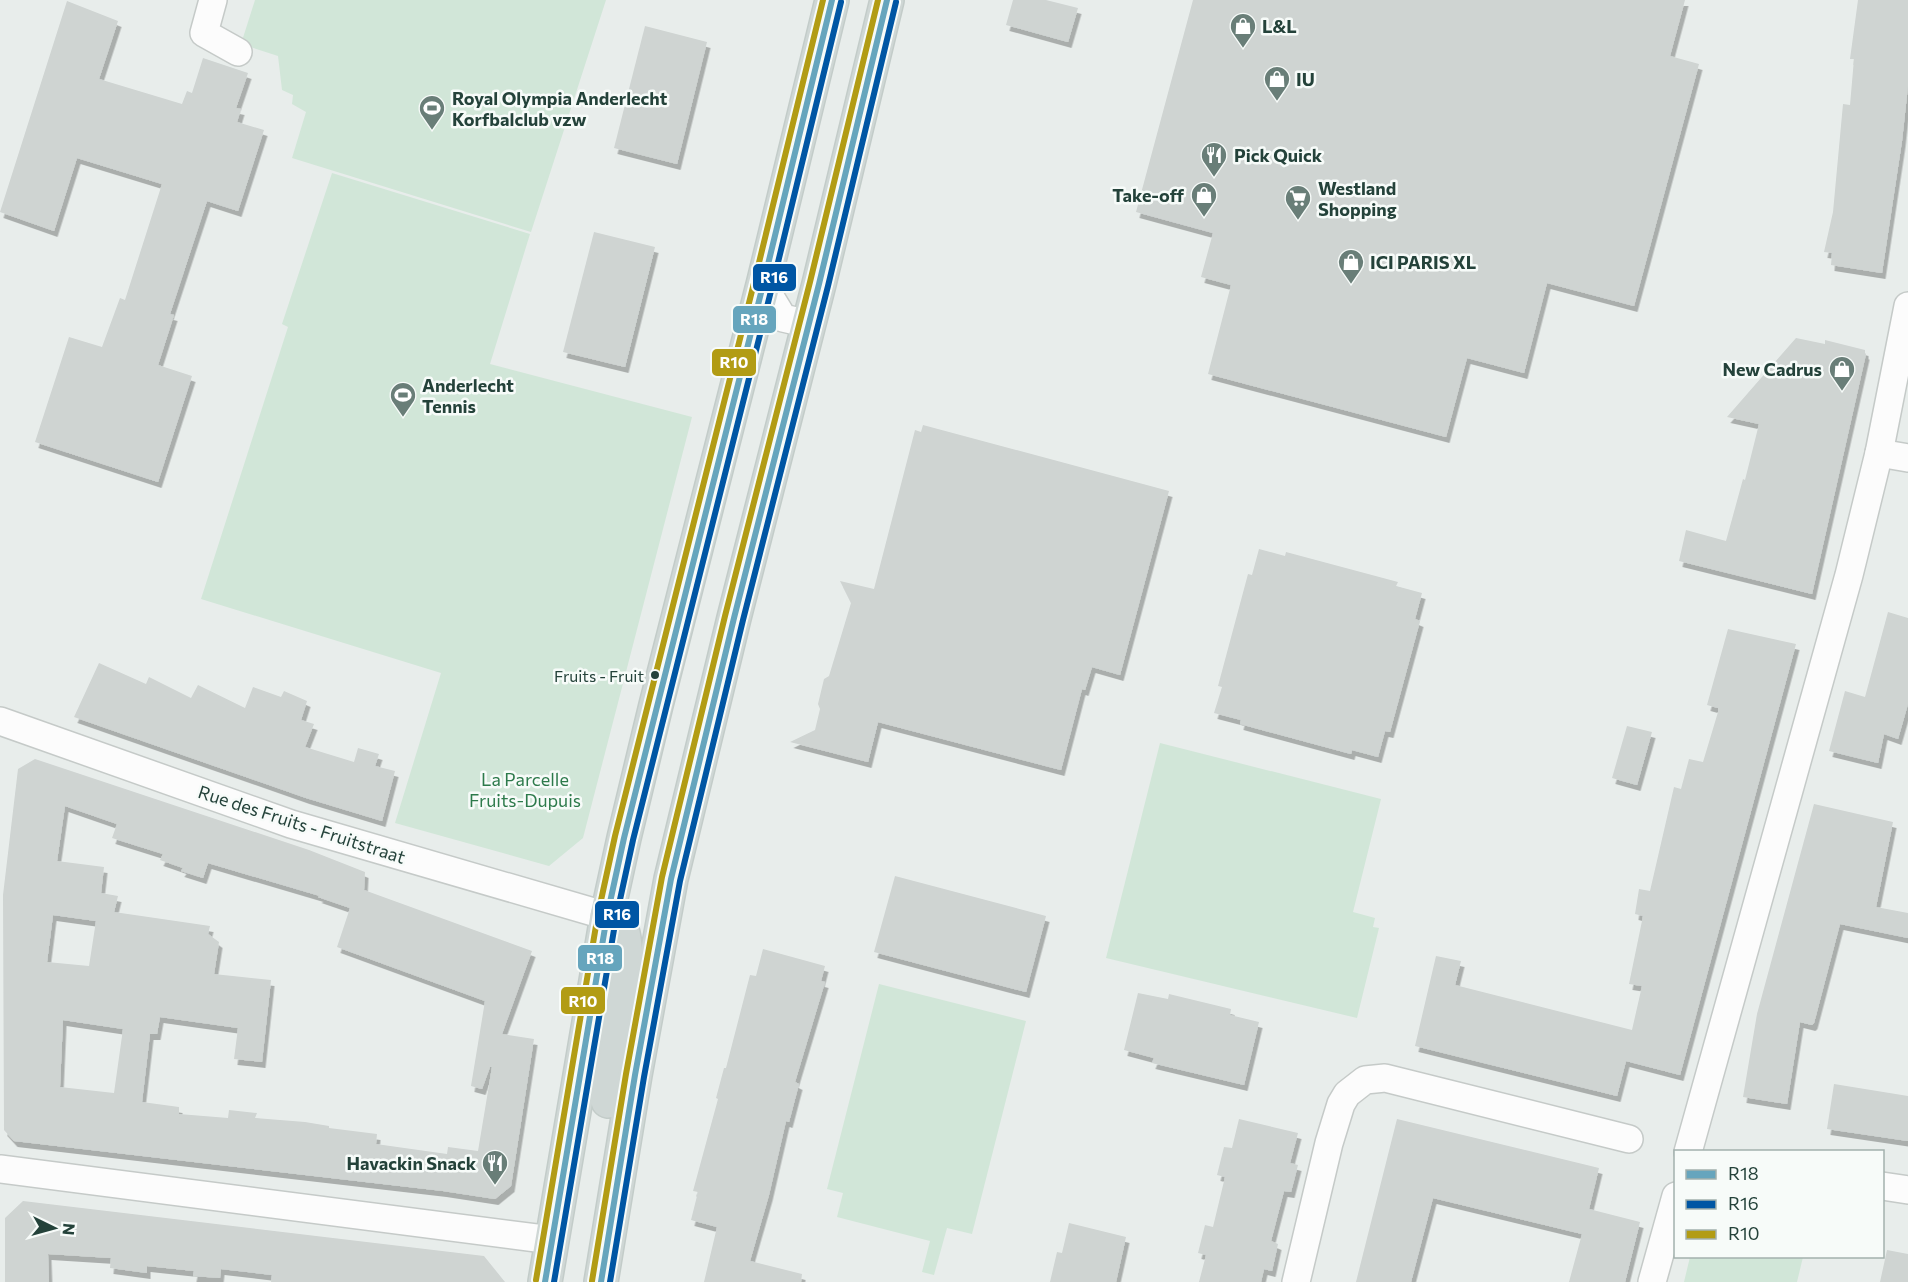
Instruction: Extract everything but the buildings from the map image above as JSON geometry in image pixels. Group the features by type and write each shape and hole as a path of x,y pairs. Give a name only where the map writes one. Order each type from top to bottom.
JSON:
{"main road":[{"path":"545,1282 607,916 656,705 763,285 832,0"},
{"path":"602,1275 671,879 887,0"},
{"path":"602,1275 592,1212 621,1019 626,953 621,927 607,916"}],"street":[{"path":"213,0 204,33 238,52"},
{"path":"763,285 783,318 809,324"},
{"path":"1689,1150 1849,575 1878,453 1908,306"},
{"path":"1878,453 1908,458"},
{"name":"Rue des Fruits - Fruitstraat","path":"0,723 291,824 607,916"},
{"path":"1296,1282 1335,1119 1347,1094 1365,1080 1385,1078 1629,1139"},
{"path":"0,1169 552,1240"},
{"path":"1884,1186 1908,1190"},
{"path":"1652,1282 1674,1203"}],"green space":[{"name":"Royal Olympia Anderlecht Korfbalclub vzw","path":"255,0 606,0 531,232 292,158 306,112 292,104 293,95 282,90 278,56 241,44"},
{"name":"Anderlecht Tennis","path":"332,173 530,234 490,364 692,417 583,838 549,866 395,823 441,673 201,599 288,327 282,324"},
{"path":"1160,743 1381,799 1353,912 1375,918 1373,927 1379,928 1357,1018 1106,958"},
{"path":"879,984 1026,1021 972,1234 947,1228 934,1275 922,1272 930,1241 837,1217 843,1193 827,1189"},
{"path":"1690,1258 1803,1258 1797,1282 1684,1282"}],"transit line":[{"name":"R10","path":"536,1280 598,914 615,836 823,0"},
{"name":"R18","path":"545,1282 607,916 624,838 832,0"},
{"name":"R10","path":"592,1281 626,1074 662,877 878,0"},
{"name":"R18","path":"601,1282 635,1075 671,879 887,0"},
{"name":"R16","path":"554,1282 616,918 633,840 841,2"},
{"name":"R16","path":"610,1282 680,881 896,2"}],"place":[{"name":"L&L","path":"1243,49"},
{"name":"IU","path":"1277,102"},
{"name":"Royal Olympia Anderlecht Korfbalclub vzw","path":"432,131"},
{"name":"Pick Quick","path":"1214,178"},
{"name":"Take-off","path":"1204,218"},
{"name":"Westland Shopping","path":"1298,221"},
{"name":"ICI PARIS XL","path":"1351,285"},
{"name":"New Cadrus","path":"1842,392"},
{"name":"Anderlecht Tennis","path":"403,418"},
{"name":"Fruits - Fruit","path":"655,675"},
{"name":"Havackin Snack","path":"495,1186"}],"park label":[{"name":"La Parcelle Fruits-Dupuis","path":"525,789"}]}
